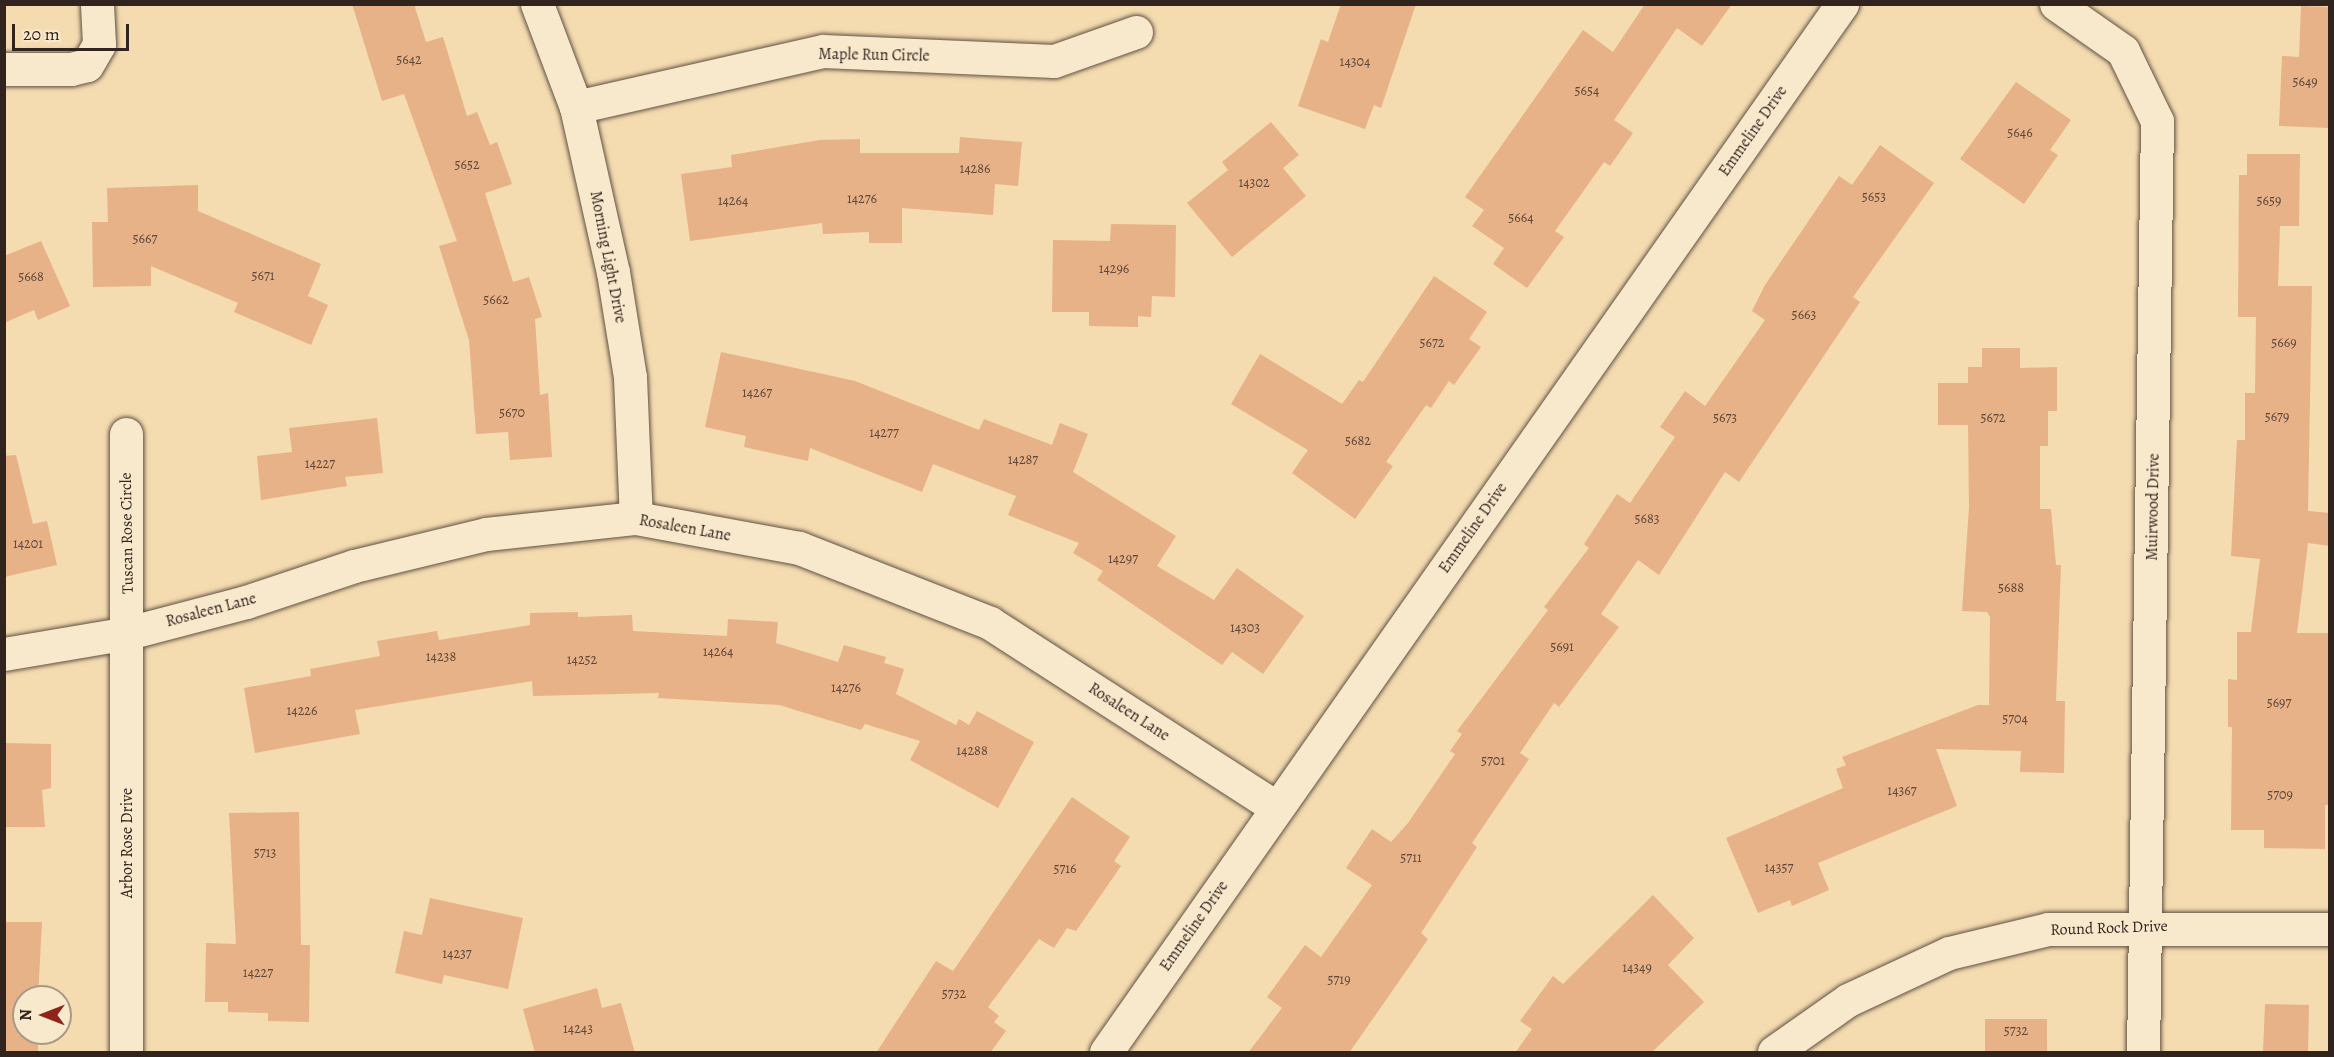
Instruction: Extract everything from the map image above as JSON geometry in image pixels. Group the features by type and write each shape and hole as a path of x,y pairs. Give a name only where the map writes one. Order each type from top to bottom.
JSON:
{"street":[{"path":"4,69 71,69 87,65 99,44 97,4"},
{"name":"Morning Light Drive","path":"537,4 576,107 614,272 630,377 636,518"},
{"name":"Emmeline Drive","path":"1106,1053 1276,807 1842,4"},
{"name":"Muirwood Drive","path":"2056,4 2123,51 2157,121 2148,926 2143,1053"},
{"name":"Maple Run Circle","path":"576,107 823,51 1053,61 1136,32"},
{"name":"Tuscan Rose Circle","path":"126,434 128,633"},
{"name":"Rosaleen Lane","path":"4,654 128,633 354,566 486,534 636,518 799,548 990,623 1276,807"},
{"name":"Arbor Rose Drive","path":"126,1053 128,633"},
{"name":"Round Rock Drive","path":"1774,1053 1848,1000 1949,953 2048,929 2148,926 2330,929"}],"building":[{"path":"352,4 414,4 426,42 443,37 467,116 477,112 490,145 497,142 512,184 485,193 513,282 529,277 542,317 535,319 540,395 548,393 552,457 510,460 508,432 476,434 469,340 439,246 457,241 404,94 382,101"},
{"path":"1341,4 1416,4 1381,108 1374,105 1365,129 1298,106 1321,39 1328,42"},
{"path":"1645,4 1732,4 1702,46 1677,28 1614,120 1633,133 1610,166 1604,162 1555,231 1564,237 1527,288 1493,264 1504,248 1472,226 1484,210 1465,197 1583,30 1613,52"},
{"path":"2301,6 2330,7 2328,128 2279,126 2282,56 2299,57"},
{"path":"2016,82 2071,120 2050,150 2058,155 2024,204 1960,159"},
{"path":"1271,122 1299,155 1283,168 1306,196 1232,257 1187,203 1228,170 1222,162"},
{"path":"960,137 1022,142 1018,186 995,184 993,215 902,208 902,243 869,243 869,232 823,234 822,223 690,241 681,174 732,167 731,155 820,140 860,139 860,153 959,153"},
{"path":"1880,145 1934,183 1853,297 1860,302 1739,482 1725,472 1659,575 1638,560 1601,614 1619,627 1559,707 1554,703 1520,753 1529,759 1472,843 1477,847 1421,933 1428,939 1411,964 1349,1053 1248,1053 1282,1008 1267,997 1305,945 1321,957 1372,885 1346,868 1372,829 1391,842 1408,823 1455,754 1450,751 1462,734 1457,731 1548,610 1544,607 1589,548 1584,544 1617,494 1630,503 1675,437 1660,427 1685,391 1705,406 1765,320 1752,311 1765,285 1839,176 1852,185"},
{"path":"2247,154 2300,154 2299,226 2280,226 2278,286 2312,286 2308,511 2330,513 2330,546 2308,543 2297,633 2330,633 2330,805 2325,805 2325,849 2264,848 2264,830 2231,830 2232,727 2228,727 2228,679 2237,680 2237,632 2251,632 2260,559 2231,556 2237,440 2245,440 2245,393 2255,393 2256,317 2238,317 2239,175 2247,175"},
{"path":"198,185 198,211 321,264 308,296 328,305 311,345 234,312 238,303 151,266 151,286 93,287 92,222 108,222 107,188"},
{"path":"1111,224 1176,225 1175,297 1152,296 1151,317 1138,316 1138,327 1089,326 1089,312 1052,312 1053,240 1110,241"},
{"path":"41,241 70,306 38,320 34,310 4,323 4,256"},
{"path":"1434,276 1487,312 1469,339 1481,347 1454,385 1449,381 1431,408 1426,405 1386,462 1393,466 1355,519 1292,473 1308,450 1231,404 1260,354 1342,404 1359,380 1363,382"},
{"path":"1982,348 2020,348 2020,368 2057,367 2057,411 2048,411 2048,446 2040,446 2040,509 2051,509 2056,565 2061,565 2056,701 2065,701 2064,773 2020,772 2021,751 1936,749 1957,806 1818,863 1829,890 1792,906 1790,900 1758,913 1726,838 1843,788 1836,769 1846,765 1842,757 1978,705 1989,705 1990,617 1987,612 1962,611 1969,507 1968,425 1938,425 1938,383 1968,383 1968,367 1982,367"},
{"path":"721,352 855,381 979,430 984,419 1052,445 1060,423 1088,434 1073,472 1176,536 1157,566 1214,600 1237,568 1304,616 1263,674 1232,652 1222,665 1097,580 1103,571 1073,553 1079,543 1008,515 1016,496 933,464 922,492 810,448 808,461 744,447 746,436 705,427"},
{"path":"377,418 383,473 345,477 347,486 261,500 257,456 292,452 289,428"},
{"path":"16,455 33,524 47,521 57,565 4,577 4,456"},
{"path":"578,612 578,617 632,615 633,631 727,636 728,619 778,622 776,643 838,662 844,645 886,657 884,663 904,669 896,694 956,725 959,719 969,725 977,711 1034,742 998,808 910,760 920,741 865,724 861,730 779,705 658,698 659,693 533,696 532,681 355,710 360,734 255,753 244,688 311,676 310,669 380,656 377,641 437,631 439,640 530,625 530,613"},
{"path":"4,743 51,744 51,788 42,790 45,827 4,827"},
{"path":"1072,797 1130,837 1114,861 1121,866 1076,931 1067,928 1054,948 1039,939 988,1007 999,1016 994,1022 1006,1031 990,1053 876,1053 936,961 953,971"},
{"path":"299,812 301,945 310,945 309,1022 268,1021 268,1013 228,1012 228,1002 205,1002 206,943 236,944 229,813"},
{"path":"1653,895 1694,938 1668,965 1704,1002 1651,1053 1515,1053 1532,1029 1520,1021 1553,976 1563,984"},
{"path":"430,898 523,918 508,989 444,975 442,984 395,973 404,931 422,935"},
{"path":"4,922 42,922 39,985 12,985 12,1045 38,1045 38,1053 4,1053"},
{"path":"597,988 602,1008 621,1003 635,1053 535,1053 523,1009"},
{"path":"2265,1004 2309,1005 2308,1053 2263,1053"},
{"path":"1985,1019 2047,1019 2047,1053 1985,1053"}]}
